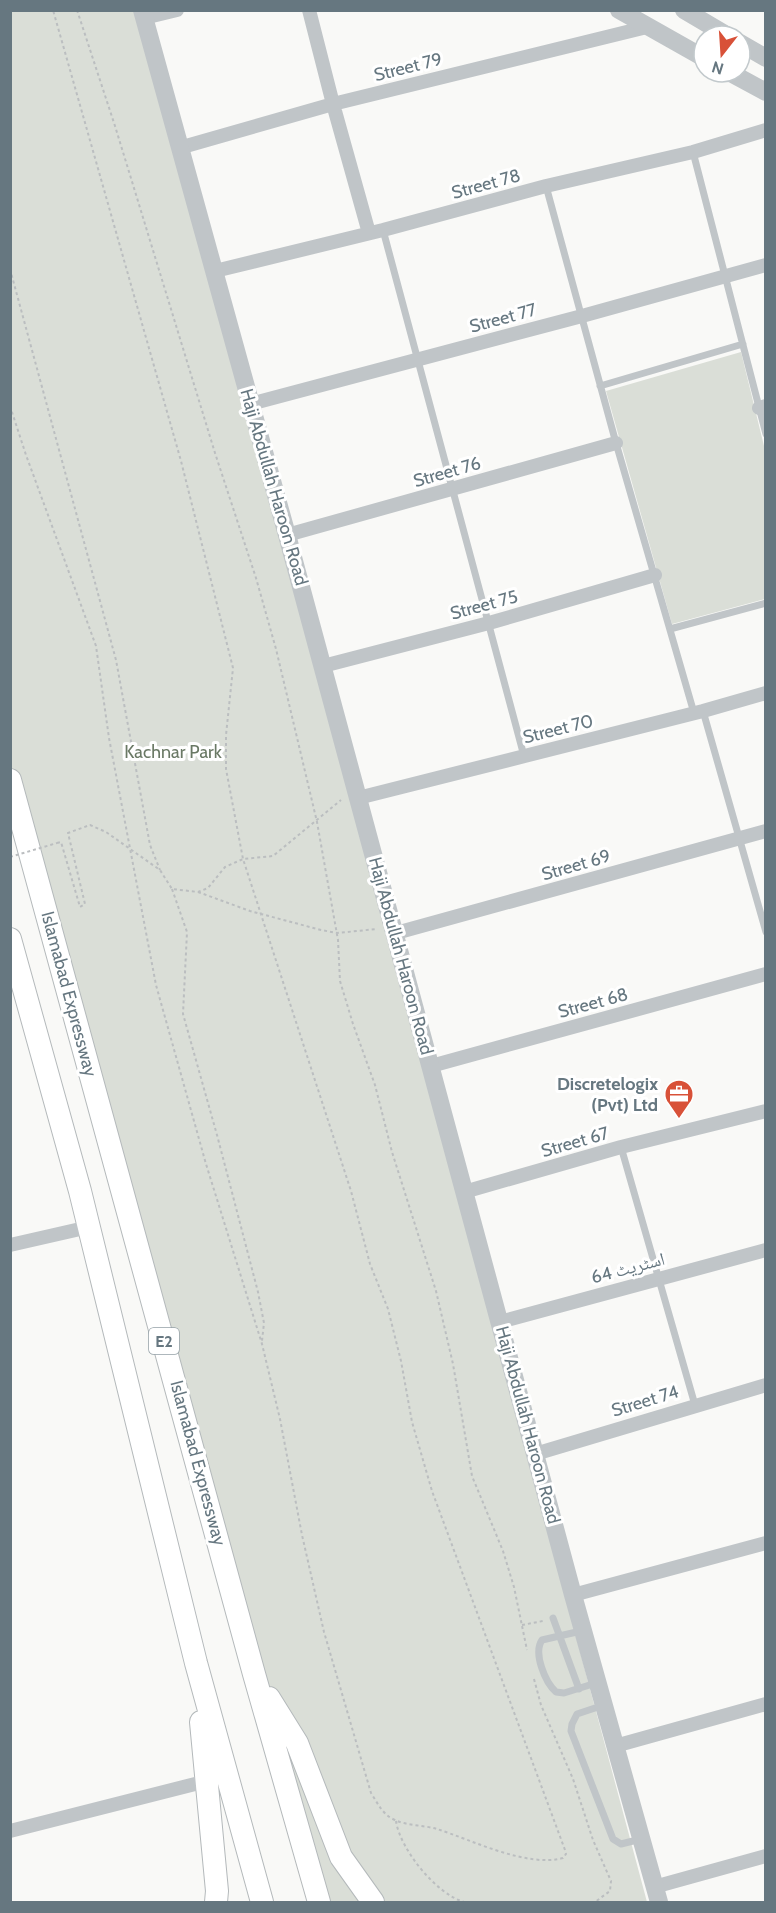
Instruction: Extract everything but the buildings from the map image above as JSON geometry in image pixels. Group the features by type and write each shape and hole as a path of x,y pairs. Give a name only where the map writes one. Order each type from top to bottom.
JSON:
{"highway":[{"name":"Islamabad Expressway","path":"10,780 254,1674 319,1902"},
{"path":"10,939 89,1227 196,1663 262,1902"},
{"path":"196,1663 217,1891 216,1902"},
{"path":"254,1674 297,1743 341,1857 373,1902"}],"street":[{"path":"143,14 177,10"},
{"path":"309,10 333,104 376,231"},
{"path":"619,10 692,51"},
{"path":"684,10 708,24"},
{"name":"Haji Abdullah Haroon Road","path":"143,14 323,666 656,1895"},
{"name":"Street 79","path":"179,148 333,104 647,27"},
{"path":"752,51 765,59 759,88"},
{"name":"Street 78","path":"215,271 546,186 693,152 765,130"},
{"name":"Street 77","path":"250,404 765,265"},
{"name":"Street 76","path":"287,535 616,443"},
{"name":"Street 75","path":"323,666 489,623 655,575"},
{"name":"Street 70","path":"358,798 699,712 765,693"},
{"name":"Street 69","path":"395,931 765,831"},
{"name":"Street 68","path":"430,1066 765,974"},
{"name":"Street 67","path":"464,1192 765,1111"},
{"path":"10,1245 89,1227"},
{"name":"اسٹریٹ 64","path":"500,1322 765,1250"},
{"name":"Street 74","path":"535,1454 765,1385"},
{"path":"573,1595 765,1543"},
{"path":"615,1746 765,1704"},
{"path":"10,1831 207,1781"},
{"path":"656,1895 765,1856"}],"lane":[{"path":"693,152 743,344 762,407 765,434"},
{"path":"546,186 600,386 670,629 740,838 765,932"},
{"path":"376,231 417,359 524,756"},
{"path":"600,386 743,344"},
{"path":"670,629 765,603"},
{"path":"621,1148 695,1405"},
{"path":"553,1618 579,1689"},
{"path":"584,1631 542,1640 538,1653 552,1689 560,1693 598,1683"},
{"path":"604,1705 577,1714 572,1724 572,1731 613,1839 621,1844 641,1839"}],"path":[{"path":"10,406 96,646 129,848 156,986 206,1164 262,1344 280,1419 302,1535 324,1632 371,1793 382,1812 396,1821 424,1826 498,1851 527,1858 556,1860 563,1858 566,1854 432,1491 412,1422 401,1361 388,1309 370,1264 351,1191 243,859 226,769 226,735 233,668 181,461 53,10"},
{"path":"76,10 256,578 279,660 317,822 337,933 340,981 375,1085 392,1152 436,1291 453,1364 472,1476 503,1551 529,1657"},
{"path":"10,269 116,660 150,845 160,870 172,889 187,932 183,1014 258,1292 264,1323 262,1344"},
{"path":"198,892 208,888 225,867 243,859 273,856 317,822 340,800 358,798"},
{"path":"10,857 61,842 80,907 85,904 68,833 90,825 106,832 160,870"},
{"path":"172,889 198,892 261,914 337,933 367,929 395,931"},
{"path":"522,1625 553,1618"},
{"path":"533,1678 541,1705 573,1779 593,1840 611,1881 610,1891 595,1902"},
{"path":"396,1821 398,1833 416,1865 452,1899 464,1902"}],"green space":[{"name":"Kachnar Park","path":"10,11 141,11 647,1902 324,1902 11,770"},
{"path":"741,352 765,450 765,599 672,624 606,391"}],"place":[{"name":"Discretelogix (Pvt) Ltd","path":"679,1120"}]}
